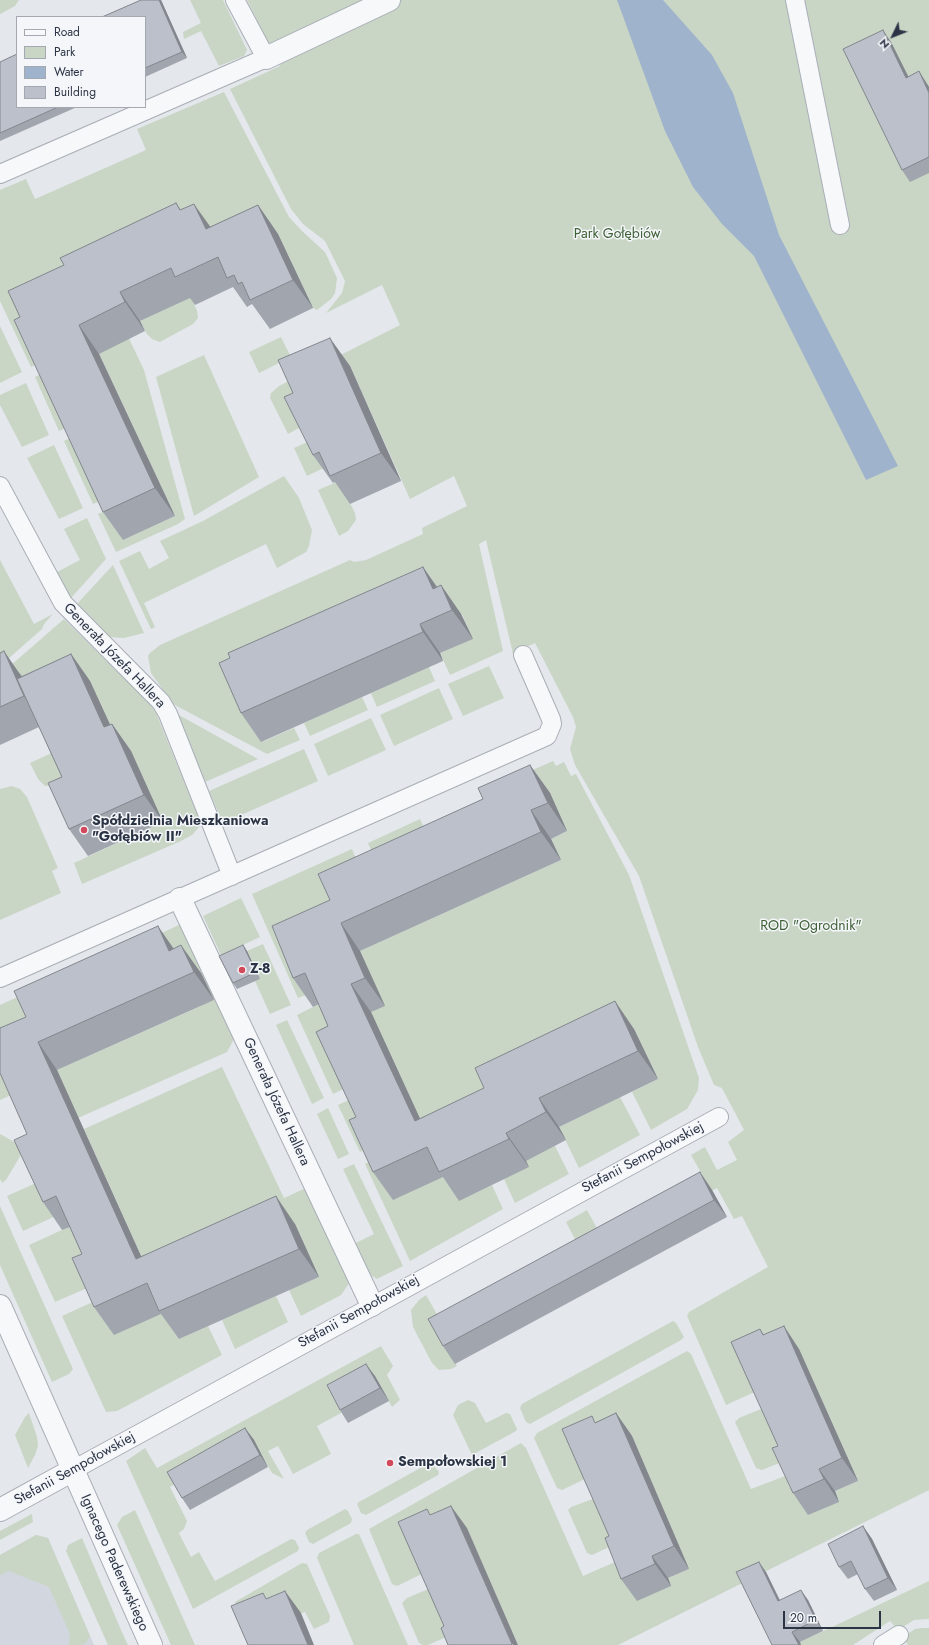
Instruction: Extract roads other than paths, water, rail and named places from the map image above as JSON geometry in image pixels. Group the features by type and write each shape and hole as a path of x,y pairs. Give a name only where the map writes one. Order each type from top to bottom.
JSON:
{"street":[{"path":"266,58 389,0"},
{"name":"Generała Józefa Hallera","path":"180,898 372,1305"},
{"name":"Ignacego Paderewskiego","path":"0,1306 151,1645"},
{"name":"Stefanii Sempołowskiej","path":"0,1510 73,1470"}],"lane":[{"path":"0,174 266,58 235,0"},
{"path":"795,0 840,225"},
{"name":"Generała Józefa Hallera","path":"0,486 63,603 153,692 164,706 232,876"},
{"path":"0,978 547,736 552,724 551,720 523,655"},
{"name":"Stefanii Sempołowskiej","path":"73,1470 372,1305 719,1117"},
{"path":"883,1645 899,1635"}],"water":[{"path":"617,0 663,0 712,55 733,93 779,235 898,466 866,480 754,256 722,224 693,187 665,131"}],"place":[{"name":"Spółdzielnia Mieszkaniowa \"Gołębiów II\"","path":"84,830"},
{"name":"Z-8","path":"242,970"},
{"name":"Sempołowskiej 1","path":"390,1463"}],"park label":[{"name":"Park Gołębiów","path":"617,235"},
{"name":"ROD \"Ogrodnik\"","path":"811,927"}]}
